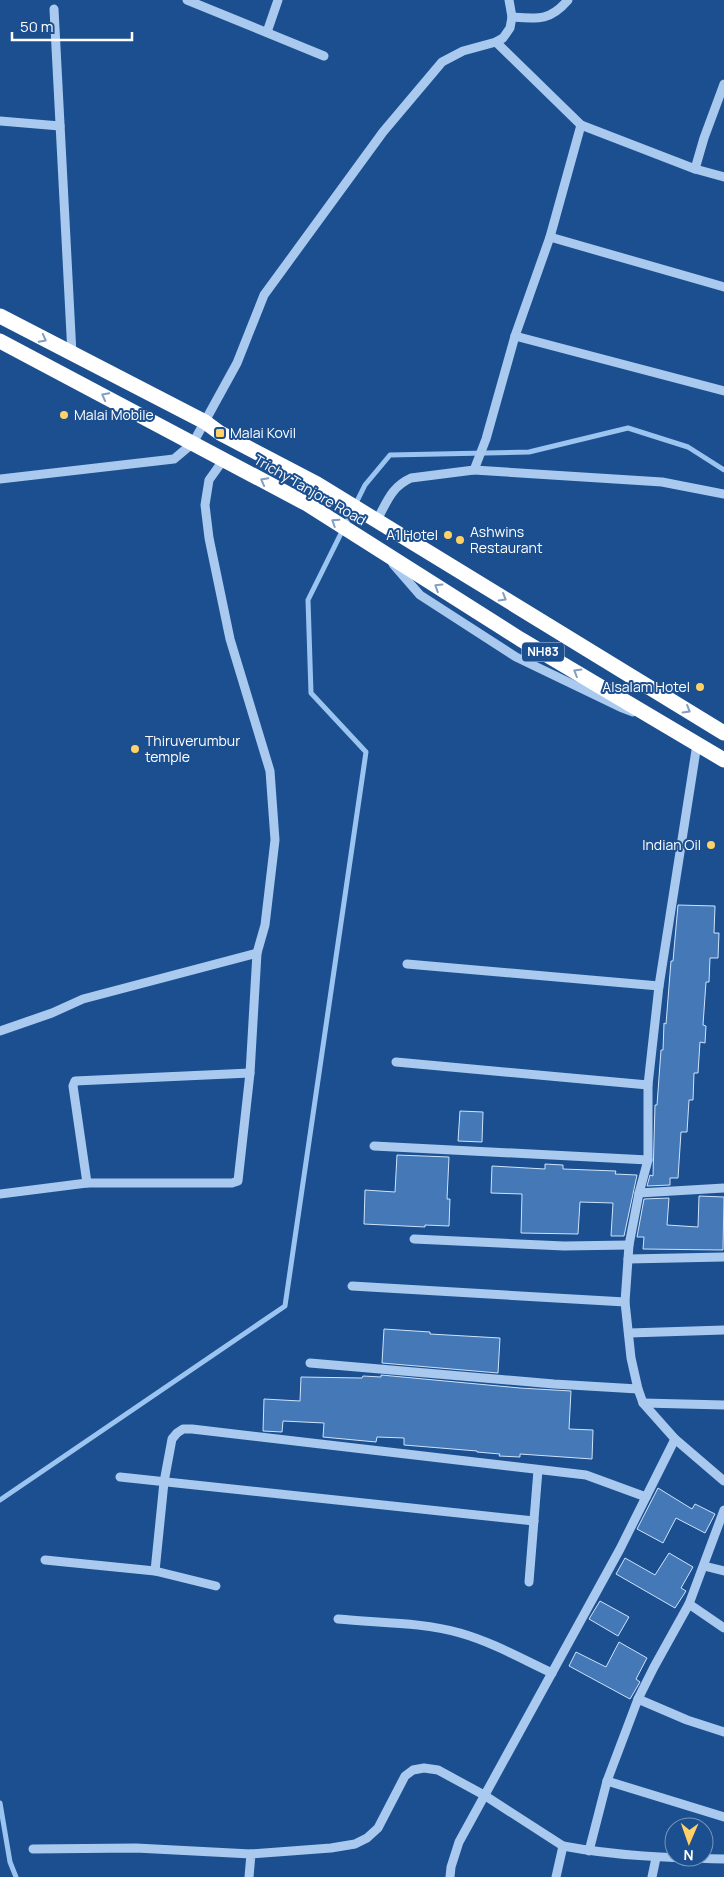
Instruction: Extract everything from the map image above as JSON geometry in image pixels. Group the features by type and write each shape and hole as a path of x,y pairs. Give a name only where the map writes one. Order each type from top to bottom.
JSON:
{"highway":[{"name":"Trichy Tanjore Road","path":"0,316 205,422 220,433 317,484 724,733"},
{"name":"Trichy Tanjore Road","path":"0,341 306,504 520,639 724,760"}],"street":[{"path":"187,0 324,56"},
{"path":"267,32 278,0"},
{"path":"0,479 174,459 193,443 238,363 264,295 383,132 442,62 463,51 496,42 503,38 510,28 512,17 509,0"},
{"path":"512,17 538,19 547,17 555,13 568,0"},
{"path":"54,9 72,354"},
{"path":"496,42 581,125 695,169 724,177"},
{"path":"695,169 724,84"},
{"path":"0,121 60,126"},
{"path":"475,465 486,439 515,336 550,237 581,125"},
{"path":"550,237 724,287"},
{"path":"515,336 724,391"},
{"path":"0,1194 87,1183 232,1183 238,1181 250,1073 257,953 265,924 275,840 270,771 230,639 214,565 206,514 205,505 209,480 224,459"},
{"path":"375,519 395,488 402,482 411,478 475,465 662,482 724,494"},
{"path":"697,744 659,986 648,1085 648,1160 639,1193 629,1245 625,1302 631,1358 643,1402 675,1439 724,1481"},
{"path":"0,1032 52,1013 82,999 257,953"},
{"path":"407,964 659,986"},
{"path":"396,1062 648,1085"},
{"path":"87,1183 74,1086 75,1080 250,1073"},
{"path":"374,1146 648,1160"},
{"path":"639,1193 724,1188"},
{"path":"414,1239 564,1246 629,1245"},
{"path":"628,1259 724,1257"},
{"path":"352,1286 625,1302"},
{"path":"629,1333 724,1330"},
{"path":"310,1363 554,1384 638,1389"},
{"path":"643,1402 724,1405"},
{"path":"155,1571 164,1482 172,1439 176,1433 183,1430 192,1429 586,1475 646,1497"},
{"path":"450,1877 451,1867 459,1842 620,1549 675,1439"},
{"path":"529,1582 538,1470"},
{"path":"120,1477 534,1520"},
{"path":"589,1851 607,1781 638,1699 689,1604 724,1510"},
{"path":"45,1560 155,1571 216,1586"},
{"path":"704,1566 724,1571"},
{"path":"689,1604 724,1628"},
{"path":"338,1619 439,1628 460,1633 489,1643 552,1673"},
{"path":"638,1699 687,1720 724,1732"},
{"path":"33,1849 136,1848 251,1854 331,1848 355,1844 367,1838 378,1828 405,1776 413,1770 424,1768 438,1770 484,1795 563,1846 589,1851 656,1858 724,1859"},
{"path":"607,1781 724,1817"},
{"path":"556,1877 563,1846"},
{"path":"249,1877 251,1854"},
{"path":"652,1877 656,1858"}],"building":[{"path":"678,905 715,906 714,933 719,933 718,958 710,958 703,1025 706,1026 705,1043 700,1042 698,1073 694,1073 693,1100 689,1100 687,1132 681,1132 678,1178 670,1178 670,1185 647,1186 650,1175 653,1176 655,1105 657,1105 661,1050 663,1050 664,1023 666,1024"},
{"path":"460,1111 483,1112 482,1142 458,1141"},
{"path":"397,1155 449,1157 447,1199 450,1199 449,1226 425,1225 425,1227 364,1224 365,1190 395,1192"},
{"path":"545,1164 563,1165 563,1169 616,1171 615,1174 637,1175 624,1236 611,1236 613,1203 580,1202 578,1234 521,1233 522,1194 491,1193 492,1166 545,1169"},
{"path":"699,1196 724,1197 723,1250 643,1249 644,1237 637,1237 644,1199 669,1198 667,1225 698,1227"},
{"path":"384,1329 500,1338 498,1373 382,1363"},
{"path":"381,1375 571,1391 569,1429 593,1430 592,1459 520,1454 520,1457 499,1456 500,1454 477,1451 404,1445 404,1438 377,1437 376,1442 323,1437 324,1423 283,1421 282,1432 263,1431 264,1399 300,1401 301,1377 362,1378 363,1376 381,1377"},
{"path":"658,1488 692,1509 695,1504 715,1514 705,1533 676,1518 663,1543 637,1529"},
{"path":"669,1553 693,1567 681,1588 686,1591 675,1608 616,1574 625,1558 655,1575"},
{"path":"600,1601 629,1617 618,1636 589,1619"},
{"path":"619,1642 647,1658 636,1679 640,1682 630,1699 569,1666 576,1652 606,1667"}],"waterway":[{"path":"0,1500 285,1306 366,752 311,693 308,600 365,485 390,455 529,452 628,428 688,447 724,470"},
{"path":"0,1803 10,1862 16,1877"}],"place":[{"name":"Malai Mobile","path":"64,415"},
{"name":"Malai Kovil","path":"220,433"},
{"name":"A1 Hotel","path":"448,535"},
{"name":"Ashwins Restaurant","path":"460,540"},
{"name":"Alsalam Hotel","path":"700,687"},
{"name":"Thiruverumbur temple","path":"135,749"},
{"name":"Indian Oil","path":"711,845"}]}
